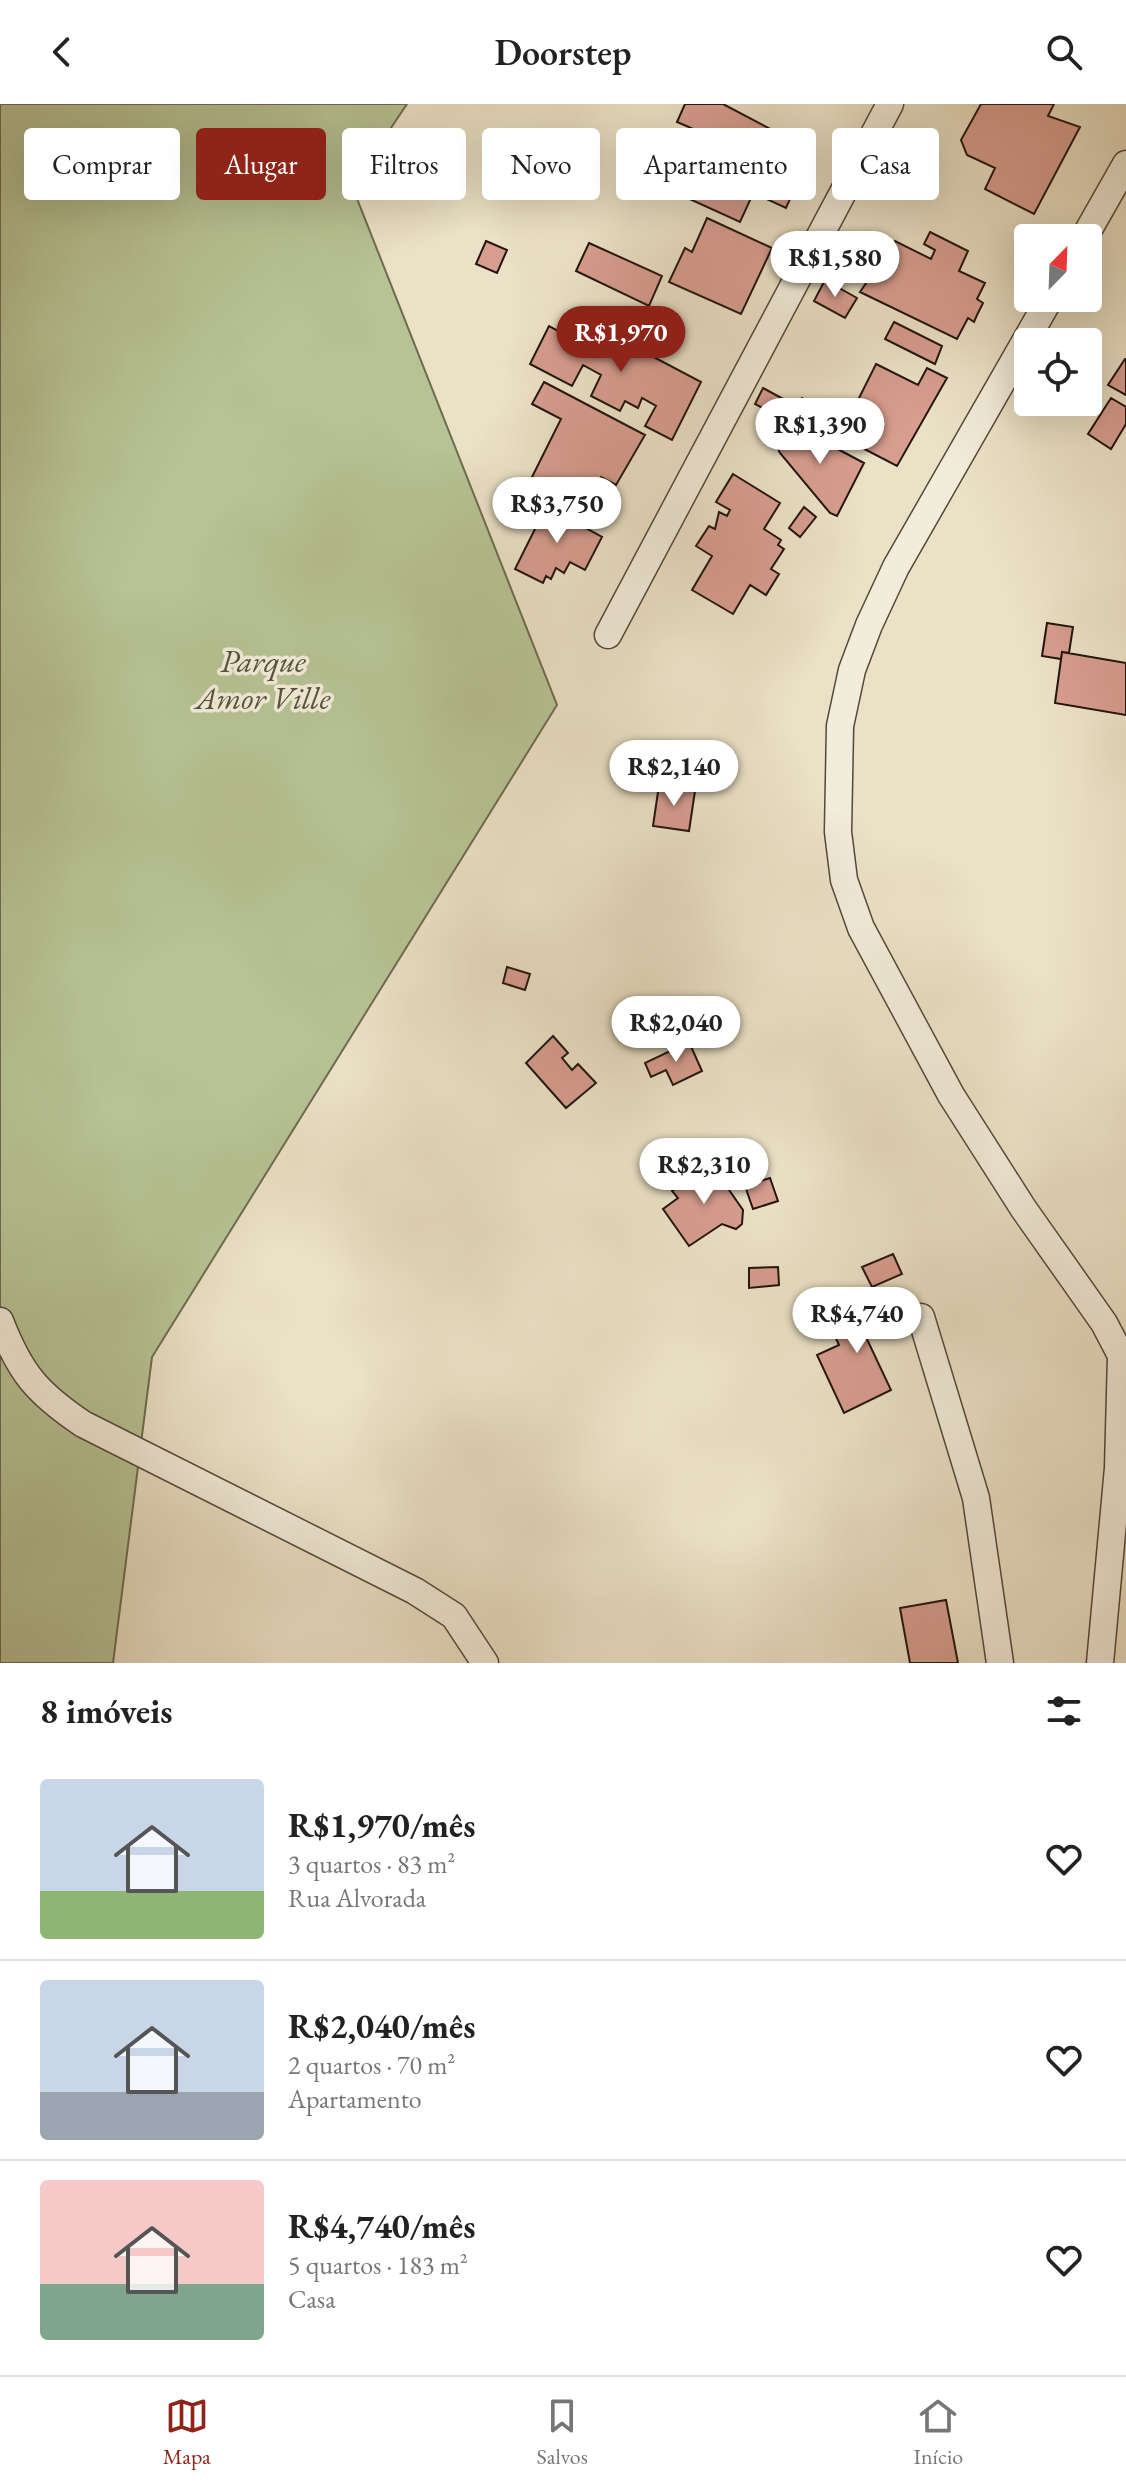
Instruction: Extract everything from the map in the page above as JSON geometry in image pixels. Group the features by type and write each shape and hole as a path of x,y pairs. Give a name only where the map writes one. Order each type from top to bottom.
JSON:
{"street":[{"path":"608,635 890,104"},
{"path":"1092,224 1126,164"},
{"path":"1042,312 896,567 852,670 840,726 836,780 844,880 861,928 951,1095 1023,1208 1104,1323 1123,1361 1118,1468 1100,1663"},
{"path":"921,1317 976,1498 1000,1663"},
{"path":"0,1321 21,1371 46,1399 83,1424 415,1591 454,1616 469,1632 485,1663"}],"green space":[{"name":"Parque Amor Ville","path":"0,104 407,104 391,128 342,128 342,200 358,200 557,705 152,1357 113,1663 0,1663"}],"building":[{"path":"685,104 723,104 769,128 691,128 677,122"},
{"path":"981,104 1054,104 1048,116 1080,127 1034,214 985,189 995,168 967,155 961,140"},
{"path":"692,200 750,200 740,222"},
{"path":"769,200 790,200 786,208"},
{"path":"707,218 772,248 741,314 669,282 685,248 692,252"},
{"path":"930,232 968,251 959,271 985,283 977,299 983,303 974,322 968,318 957,339 860,292 875,270 872,266 879,252 887,256 895,241 931,259 935,250 924,244"},
{"path":"486,241 507,250 497,273 476,264"},
{"path":"589,243 662,276 649,306 576,271"},
{"path":"825,280 857,298 845,318 814,301"},
{"path":"604,320 650,343 646,353 701,382 672,440 645,426 656,406 642,398 638,408 625,401 620,411 591,396 601,375 583,365 572,386 530,364 549,326 590,348"},
{"path":"894,322 942,346 935,364 885,339"},
{"path":"1126,359 1126,395 1108,385"},
{"path":"876,364 918,385 927,368 947,378 897,466 847,440 864,408 856,404"},
{"path":"544,382 645,435 616,485 601,477 587,505 532,477 561,419 532,404"},
{"path":"763,388 798,407 802,398 846,420 833,444 755,404"},
{"path":"1111,398 1126,407 1126,424 1111,449 1088,434"},
{"path":"785,421 864,463 837,516 830,513 780,453 776,445 783,435 777,432"},
{"path":"733,474 780,503 764,529 781,540 778,545 784,549 771,569 779,574 766,595 750,585 733,614 692,590 712,556 696,546 709,526 715,529 719,512 727,516 730,510 716,502"},
{"path":"548,503 577,518 575,522 602,537 585,570 570,562 564,573 556,568 551,579 546,576 543,583 515,569"},
{"path":"804,507 816,517 800,537 789,528"},
{"path":"1047,623 1073,627 1069,653 1062,652 1061,659 1042,656"},
{"path":"1062,652 1126,663 1126,715 1055,703"},
{"path":"659,785 695,791 689,831 653,826"},
{"path":"507,967 530,974 525,990 503,983"},
{"path":"553,1036 568,1053 562,1058 572,1070 578,1064 596,1083 566,1108 526,1063"},
{"path":"689,1042 702,1071 673,1085 666,1070 651,1077 645,1063"},
{"path":"711,1164 743,1210 742,1224 736,1229 722,1224 689,1246 663,1209 678,1198 672,1191"},
{"path":"770,1178 778,1201 753,1209 745,1186"},
{"path":"893,1254 902,1274 872,1287 862,1267"},
{"path":"778,1267 779,1285 749,1288 749,1268"},
{"path":"873,1287 890,1323 865,1335 891,1390 844,1413 817,1355 839,1345 833,1332 858,1320 848,1298"},
{"path":"946,1600 958,1663 910,1663 900,1608"}]}
